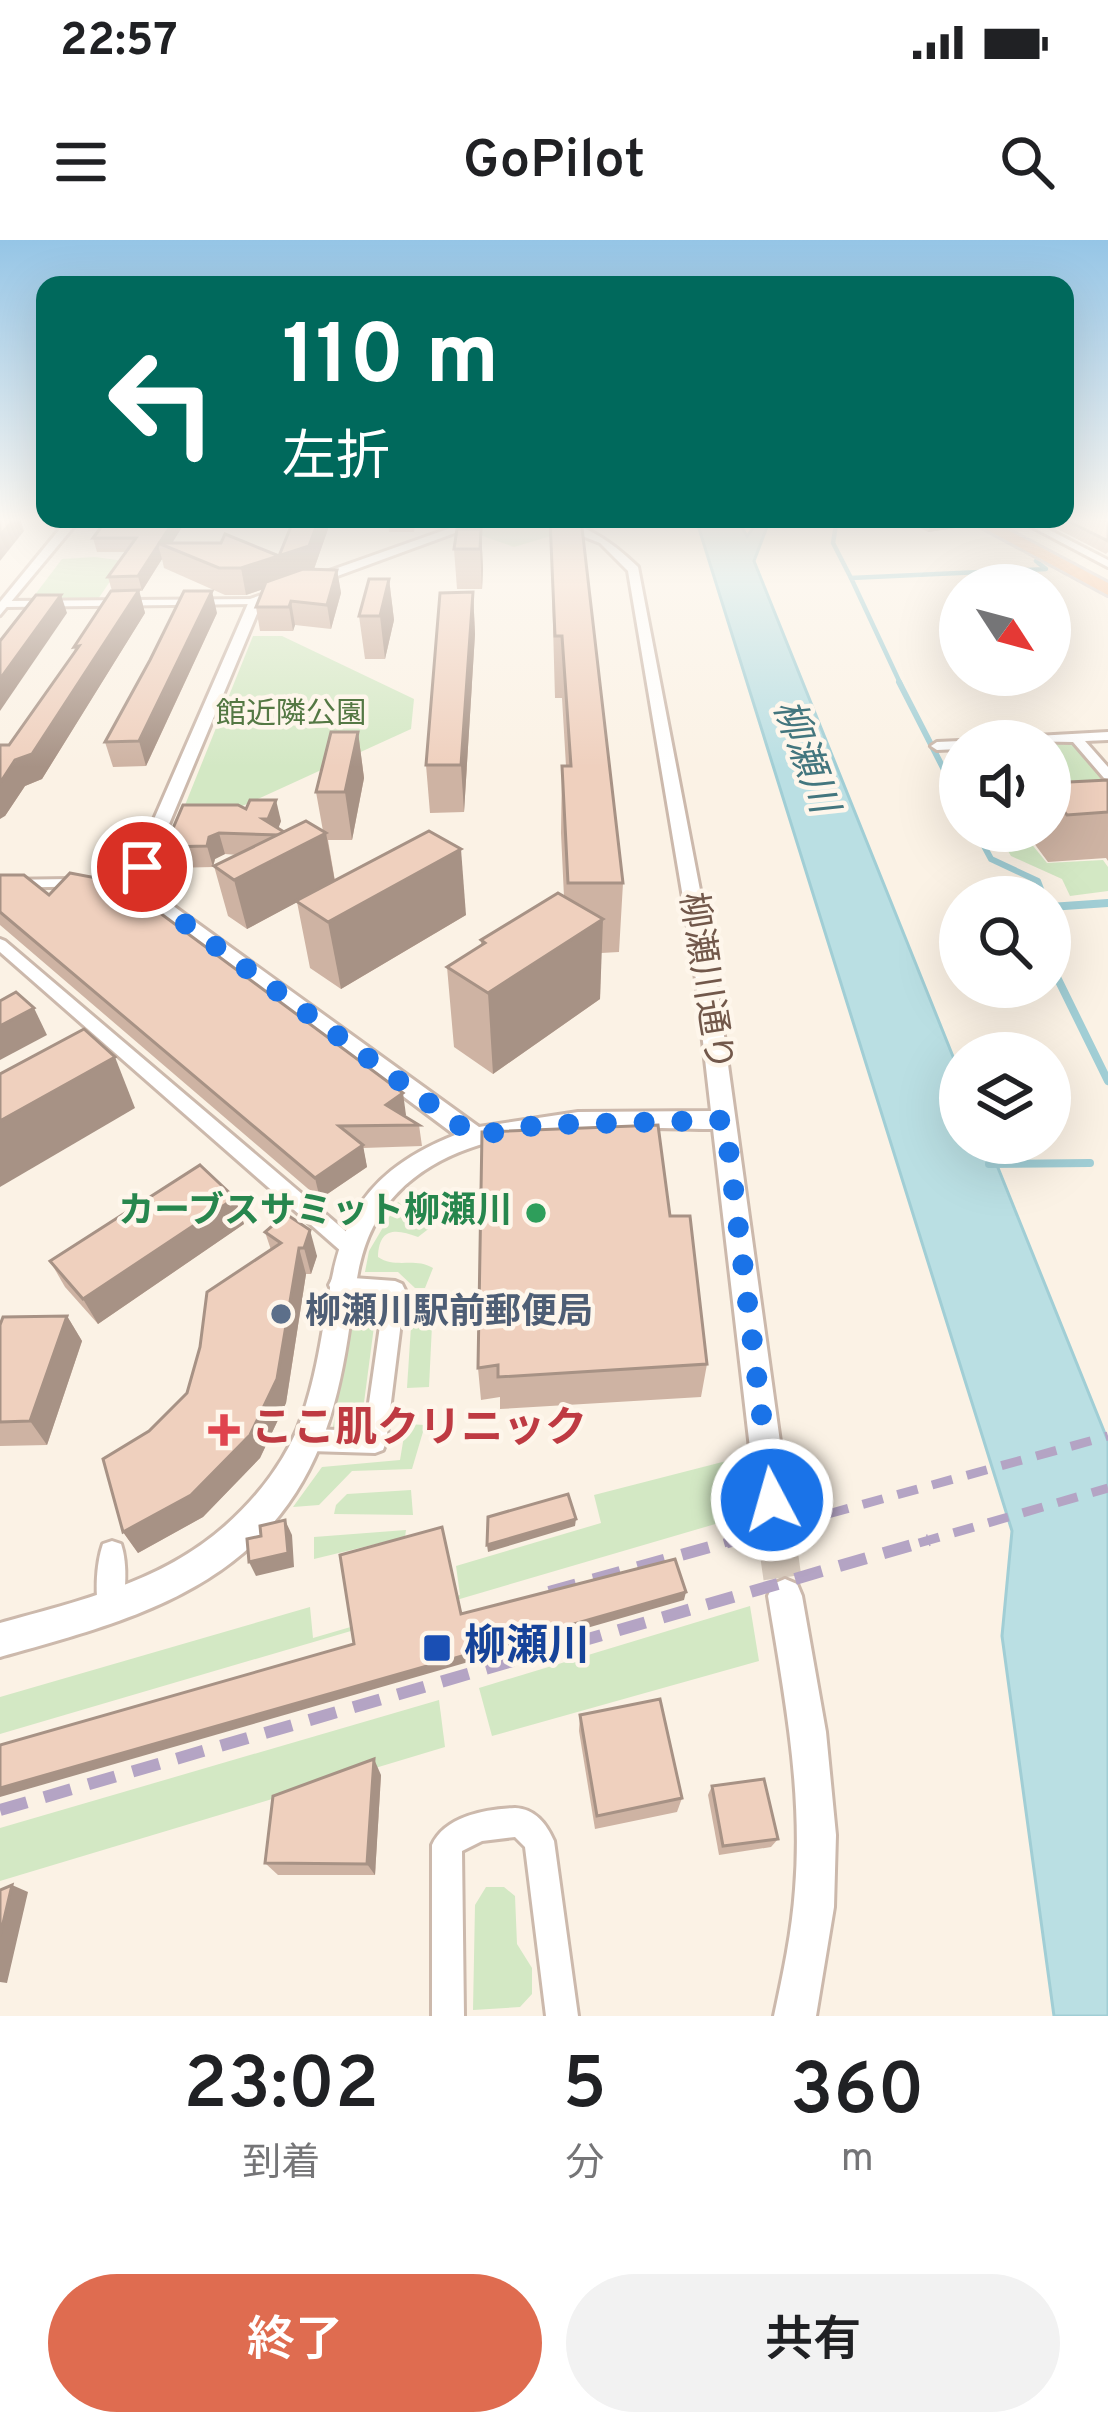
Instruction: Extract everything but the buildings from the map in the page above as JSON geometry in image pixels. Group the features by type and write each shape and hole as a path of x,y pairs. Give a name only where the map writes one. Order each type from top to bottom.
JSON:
{"street":[{"path":"3,608 255,602 142,867 143,882 157,903 474,1136"},
{"name":"柳瀬川通り","path":"640,602 704,963 772,1500"},
{"path":"1071,737 1108,736"},
{"path":"1075,737 1108,775"},
{"path":"0,884 143,882"},
{"path":"0,944 349,1246"},
{"path":"0,1640 110,1609 172,1583 223,1549 279,1492 310,1440 324,1395 349,1246 366,1213 396,1180 424,1159 474,1136 538,1125 725,1120"},
{"path":"310,1440 375,1442 395,1290 339,1285"},
{"path":"110,1609 112,1553"},
{"path":"785,1596 808,1730 816,1826 814,1903 795,2016"},
{"path":"448,2016 447,1845 456,1834 514,1822 524,1823 539,1841 562,2016"}],"green space":[{"name":"館近隣公園","path":"253,636 282,636 414,699 411,729 216,818 179,820"},
{"path":"1073,742 1108,782 1071,791"},
{"path":"1009,852 1038,852 1047,863 1103,860 1108,867 1108,891 1071,896 1071,876 1055,876"},
{"path":"398,1202 431,1227 418,1237 391,1232 382,1240 378,1257 433,1268 425,1288 415,1288 398,1272 365,1272 369,1251"},
{"path":"378,1296 360,1433 332,1434 353,1298"},
{"path":"432,1325 429,1387 407,1388 411,1326"},
{"path":"406,1424 425,1425 412,1469 352,1471 319,1505 293,1507 322,1467 400,1460"},
{"path":"738,1458 746,1515 0,1734 0,1697 310,1607 313,1638 460,1595 456,1566 601,1523 594,1495"},
{"path":"411,1490 413,1515 334,1514 347,1494"},
{"path":"406,1530 405,1537 314,1559 314,1537"},
{"path":"750,1606 759,1661 492,1736 479,1688"},
{"path":"439,1700 445,1747 0,1881 0,1828"},
{"path":"486,1887 504,1887 515,1896 517,1944 532,1968 532,1994 520,2007 473,2010 475,1905"}],"water":[{"path":"722,602 770,602 943,1032 939,1032 939,1164 996,1164 1108,1441 1108,2016 1054,2016 1002,1636 1012,1531"}],"waterway":[{"path":"862,602 901,685"},
{"path":"899,682 939,760"},
{"path":"987,852 991,859 1027,876"},
{"path":"1071,906 1108,903"},
{"path":"1071,1006 1108,1081"},
{"path":"1071,1163 1090,1163"}],"tunnel":[{"path":"772,1500 778,1543"},
{"path":"777,1540 785,1596"}],"railway":[{"path":"724,1543 1108,1436"},
{"path":"919,1543 1108,1488"},
{"path":"549,1592 735,1540"},
{"path":"0,1810 929,1540"}],"place":[{"name":"カーブスサミット柳瀬川","path":"536,1213"},
{"name":"柳瀬川駅前郵便局","path":"281,1314"},
{"name":"ここ肌クリニック","path":"224,1430"},
{"name":"柳瀬川","path":"437,1648"}],"route":[{"path":"142,867 143,882 157,903 474,1136 538,1125 725,1120 772,1500"}]}
